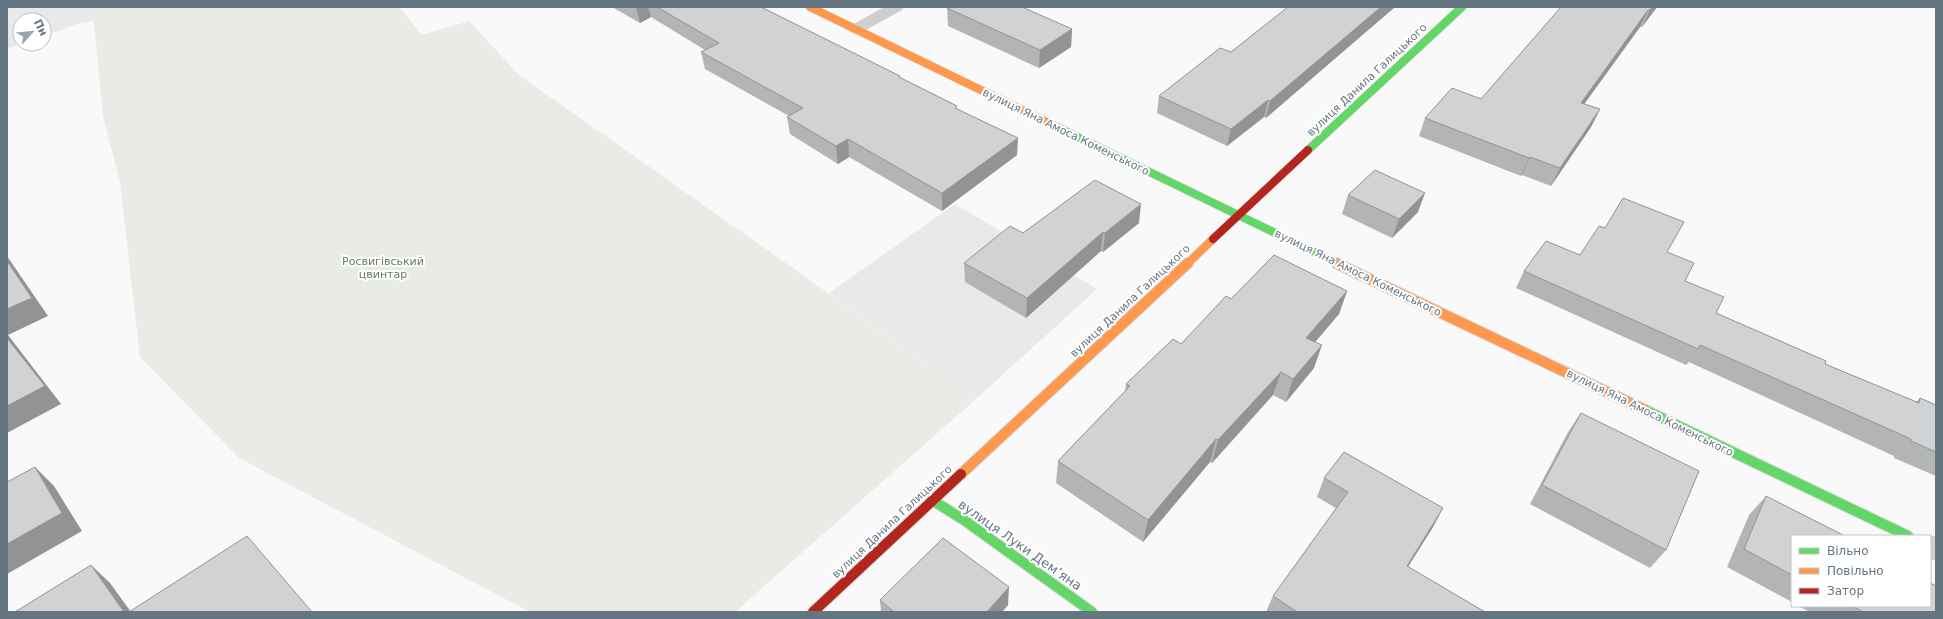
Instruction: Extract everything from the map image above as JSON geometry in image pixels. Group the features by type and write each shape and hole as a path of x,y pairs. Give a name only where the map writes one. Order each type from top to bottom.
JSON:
{"street":[{"name":"вулиця Яна Амоса Коменського","path":"810,7 1238,216 1906,535"},
{"path":"856,29 896,7"},
{"name":"вулиця Данила Галицького","path":"813,612 1462,7"},
{"name":"вулиця Луки Демʼяна","path":"932,500 964,520 1092,612"}],"shaded area":[{"path":"7,7 104,7 94,21 80,23 52,33 52,12 12,12 12,47 7,49"},
{"path":"955,204 1097,289 977,398 829,293"}],"green space":[{"name":"Росвигівський цвинтар","path":"104,7 399,7 422,35 469,21 519,75 977,398 735,612 530,612 239,458 140,357 120,182 103,116 94,21"}],"building":[{"path":"657,7 761,7 900,76 899,77 957,106 955,108 1018,138 942,193 848,139 836,146 787,117 803,108 701,52 719,43"},
{"path":"1022,7 1072,29 1040,50 947,8"},
{"path":"1288,7 1381,7 1270,101 1268,100 1231,129 1159,96 1220,48 1231,52"},
{"path":"1561,7 1653,7 1648,10 1581,103 1600,109 1560,168 1530,157 1529,158 1425,118 1452,88 1481,99"},
{"path":"1375,170 1425,193 1399,219 1348,195"},
{"path":"1095,180 1141,204 1105,233 1103,232 1027,298 964,263 1010,226 1023,233"},
{"path":"1623,198 1684,222 1667,252 1694,263 1685,281 1724,297 1716,313 1826,361 1825,364 1919,403 1920,398 1936,405 1936,452 1911,441 1911,439 1700,345 1698,349 1524,271 1546,241 1580,255 1599,226 1605,228"},
{"path":"1274,255 1347,291 1306,338 1322,345 1293,379 1281,372 1218,440 1216,439 1148,520 1058,461 1130,386 1126,384 1173,339 1181,344 1226,296 1231,299"},
{"path":"7,261 32,298 7,309"},
{"path":"7,338 45,386 7,406"},
{"path":"1581,413 1699,471 1666,550 1542,485"},
{"path":"1344,452 1443,508 1407,566 1485,612 1297,612 1273,596 1348,492 1324,478"},
{"path":"35,467 62,513 7,544 7,482"},
{"path":"1766,496 1843,535 1791,535 1791,574 1744,549"},
{"path":"247,536 312,612 129,612"},
{"path":"943,538 1009,587 987,612 894,612 880,600"},
{"path":"91,565 124,612 15,612"},
{"path":"1931,584 1936,586 1936,612 1863,612 1854,607 1931,607"}],"traffic: fast":[{"path":"1308,150 1462,7"},
{"path":"1059,128 1335,262"},
{"path":"1645,410 1906,535"},
{"path":"932,500 964,520 1092,612"}],"traffic: slow":[{"path":"810,7 1059,128"},
{"path":"961,474 1213,239"},
{"path":"1335,262 1645,410"}],"traffic: jam":[{"path":"1213,239 1308,150"},
{"path":"813,612 961,474"}]}
